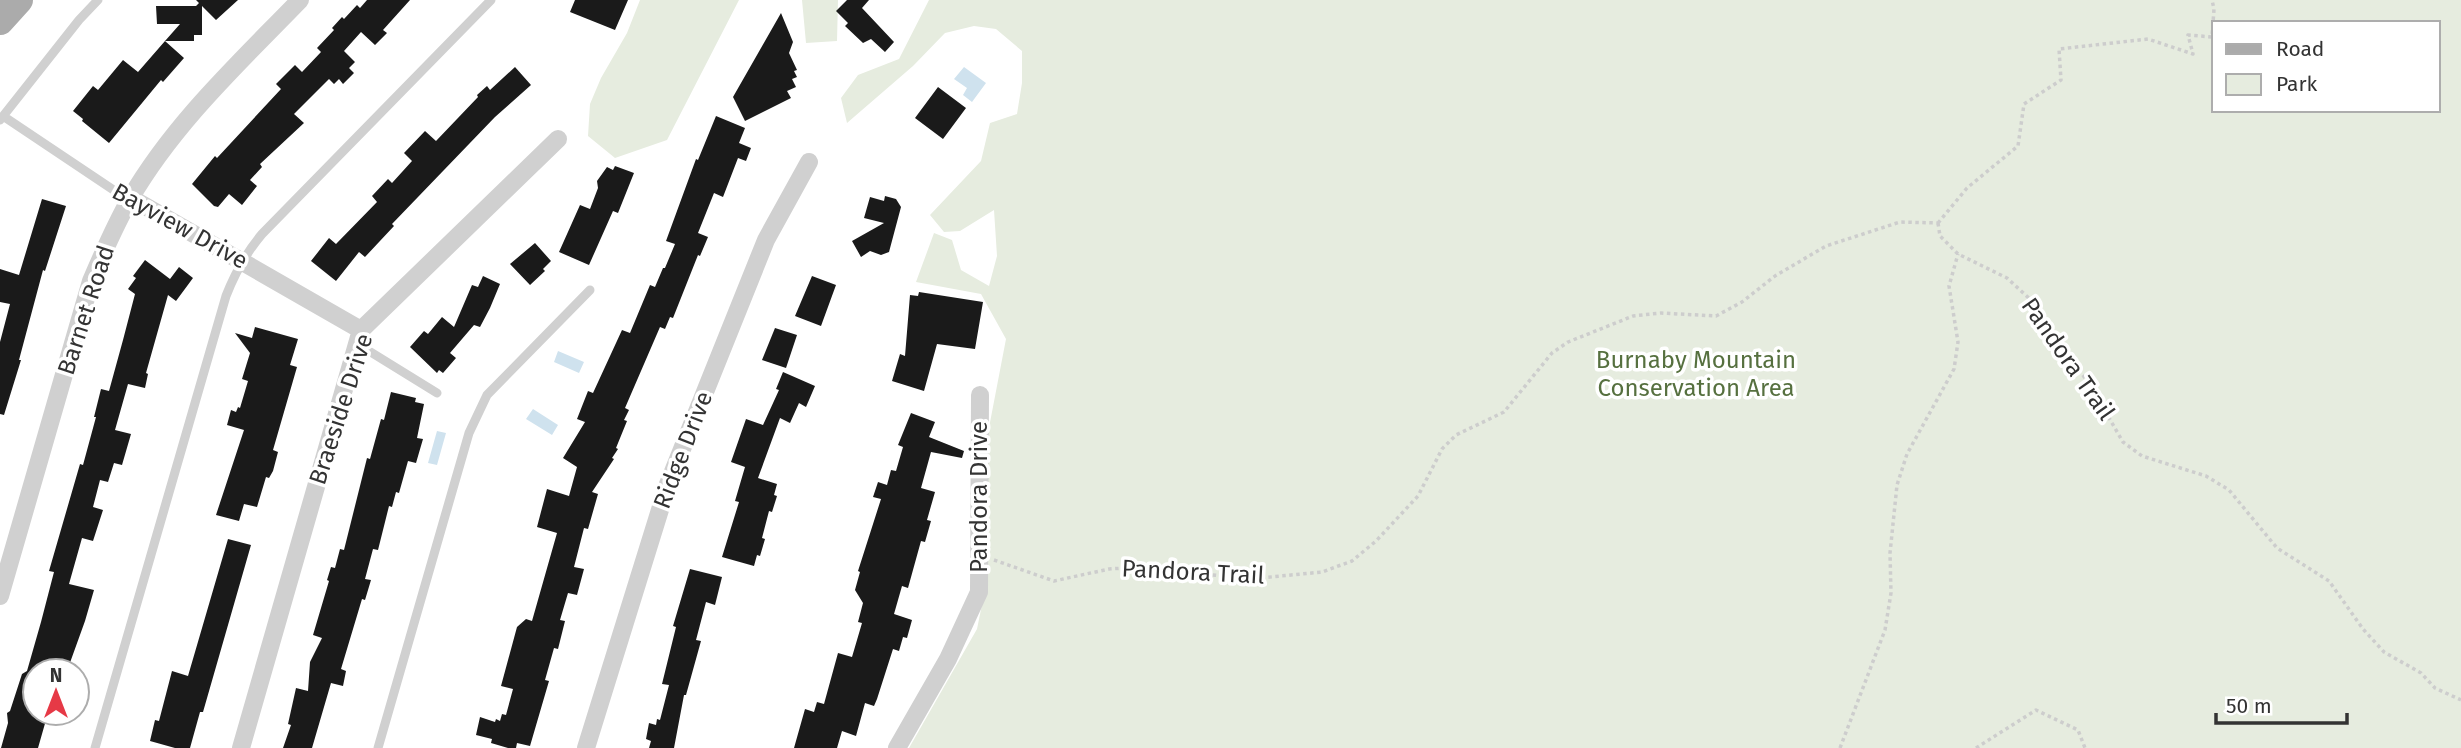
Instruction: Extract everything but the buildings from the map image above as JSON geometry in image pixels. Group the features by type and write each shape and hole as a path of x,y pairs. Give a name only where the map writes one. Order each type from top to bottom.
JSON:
{"main road":[{"path":"0,21 19,0"}],"street":[{"name":"Barnet Road","path":"0,596 91,281 131,198 175,135 205,99 300,0"},
{"name":"Braeside Drive","path":"241,748 359,336 558,139"},
{"name":"Ridge Drive","path":"586,748 668,484 766,240 809,162"},
{"name":"Bayview Drive","path":"131,198 243,261 359,336"},
{"name":"Pandora Drive","path":"897,748 948,659 979,592 980,395"}],"lane":[{"path":"2,118 79,20 98,0"},
{"path":"95,748 226,296 243,261 262,234 491,0"},
{"name":"Bayview Drive","path":"2,118 118,193 131,198"},
{"path":"378,748 469,433 487,395 590,290"},
{"path":"359,336 438,393"}],"path":[{"path":"2212,0 2213,21"},
{"path":"1938,223 1967,188 2018,146 2024,104 2061,80 2059,49 2148,39 2193,54 2188,35 2212,37"},
{"name":"Pandora Trail","path":"979,555 1054,581 1109,569 1140,566 1250,579 1322,572 1352,561 1376,541 1418,496 1443,449 1456,435 1504,412 1552,353 1569,342 1633,316 1661,313 1716,316 1742,302 1774,275 1826,246 1900,222 1938,223 1940,236 1958,254 2007,278 2032,301 2091,387 2123,442 2141,456 2206,476 2229,490 2277,548 2329,581 2363,629 2384,652 2421,673 2435,688 2461,700"},
{"path":"1840,748 1885,631 1891,593 1890,553 1897,485 1908,454 1954,369 1958,342 1950,286 1958,254"},
{"path":"1976,748 2036,710 2078,730 2085,748"}],"green space":[{"path":"640,0 739,0 667,140 615,158 588,136 590,104 601,78 627,33"},
{"path":"802,0 838,0 837,41 806,43"},
{"name":"Burnaby Mountain Conservation Area","path":"929,0 2461,0 2461,748 909,748 977,629 988,575 987,438 1006,339 981,294 916,282 934,233 952,240 961,270 989,286 997,256 994,210 960,231 944,232 930,215 981,161 990,123 1017,114 1022,83 1022,51 996,29 974,26 945,33 913,66 847,123 841,98 858,75 899,59"}],"water":[{"path":"964,67 986,83 972,102 963,95 967,88 954,79"},
{"path":"558,351 584,362 579,373 554,362"},
{"path":"533,409 558,425 552,435 526,419"},
{"path":"437,431 446,433 437,465 428,463"}]}
